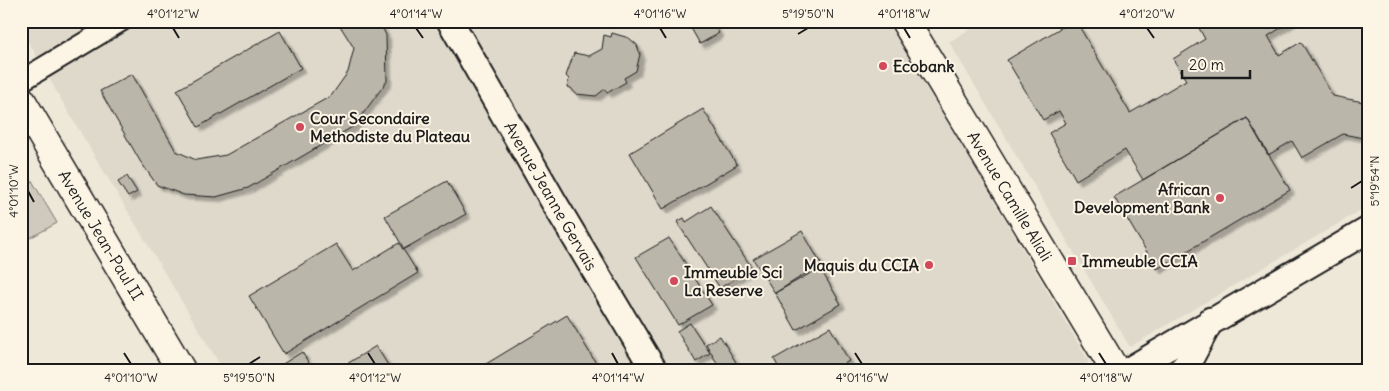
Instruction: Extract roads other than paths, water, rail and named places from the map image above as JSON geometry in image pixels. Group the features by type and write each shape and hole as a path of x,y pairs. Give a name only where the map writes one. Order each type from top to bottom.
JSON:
{"main road":[{"name":"Avenue Camille Aliali","path":"905,21 1115,370"},
{"name":"Avenue Jean-Paul II","path":"21,100 181,370"}],"street":[{"path":"21,81 122,21"},
{"name":"Avenue Jeanne Gervais","path":"450,21 555,204 654,370"},
{"path":"1129,370 1211,320 1368,230"},
{"path":"1181,370 1188,363 1211,320"}],"place":[{"name":"Ecobank","path":"883,66"},
{"name":"Cour Secondaire Methodiste du Plateau","path":"300,127"},
{"name":"African Development Bank","path":"1220,198"},
{"name":"Immeuble CCIA","path":"1072,261"},
{"name":"Maquis du CCIA","path":"929,265"},
{"name":"Immeuble Sci La Reserve","path":"674,281"}]}
